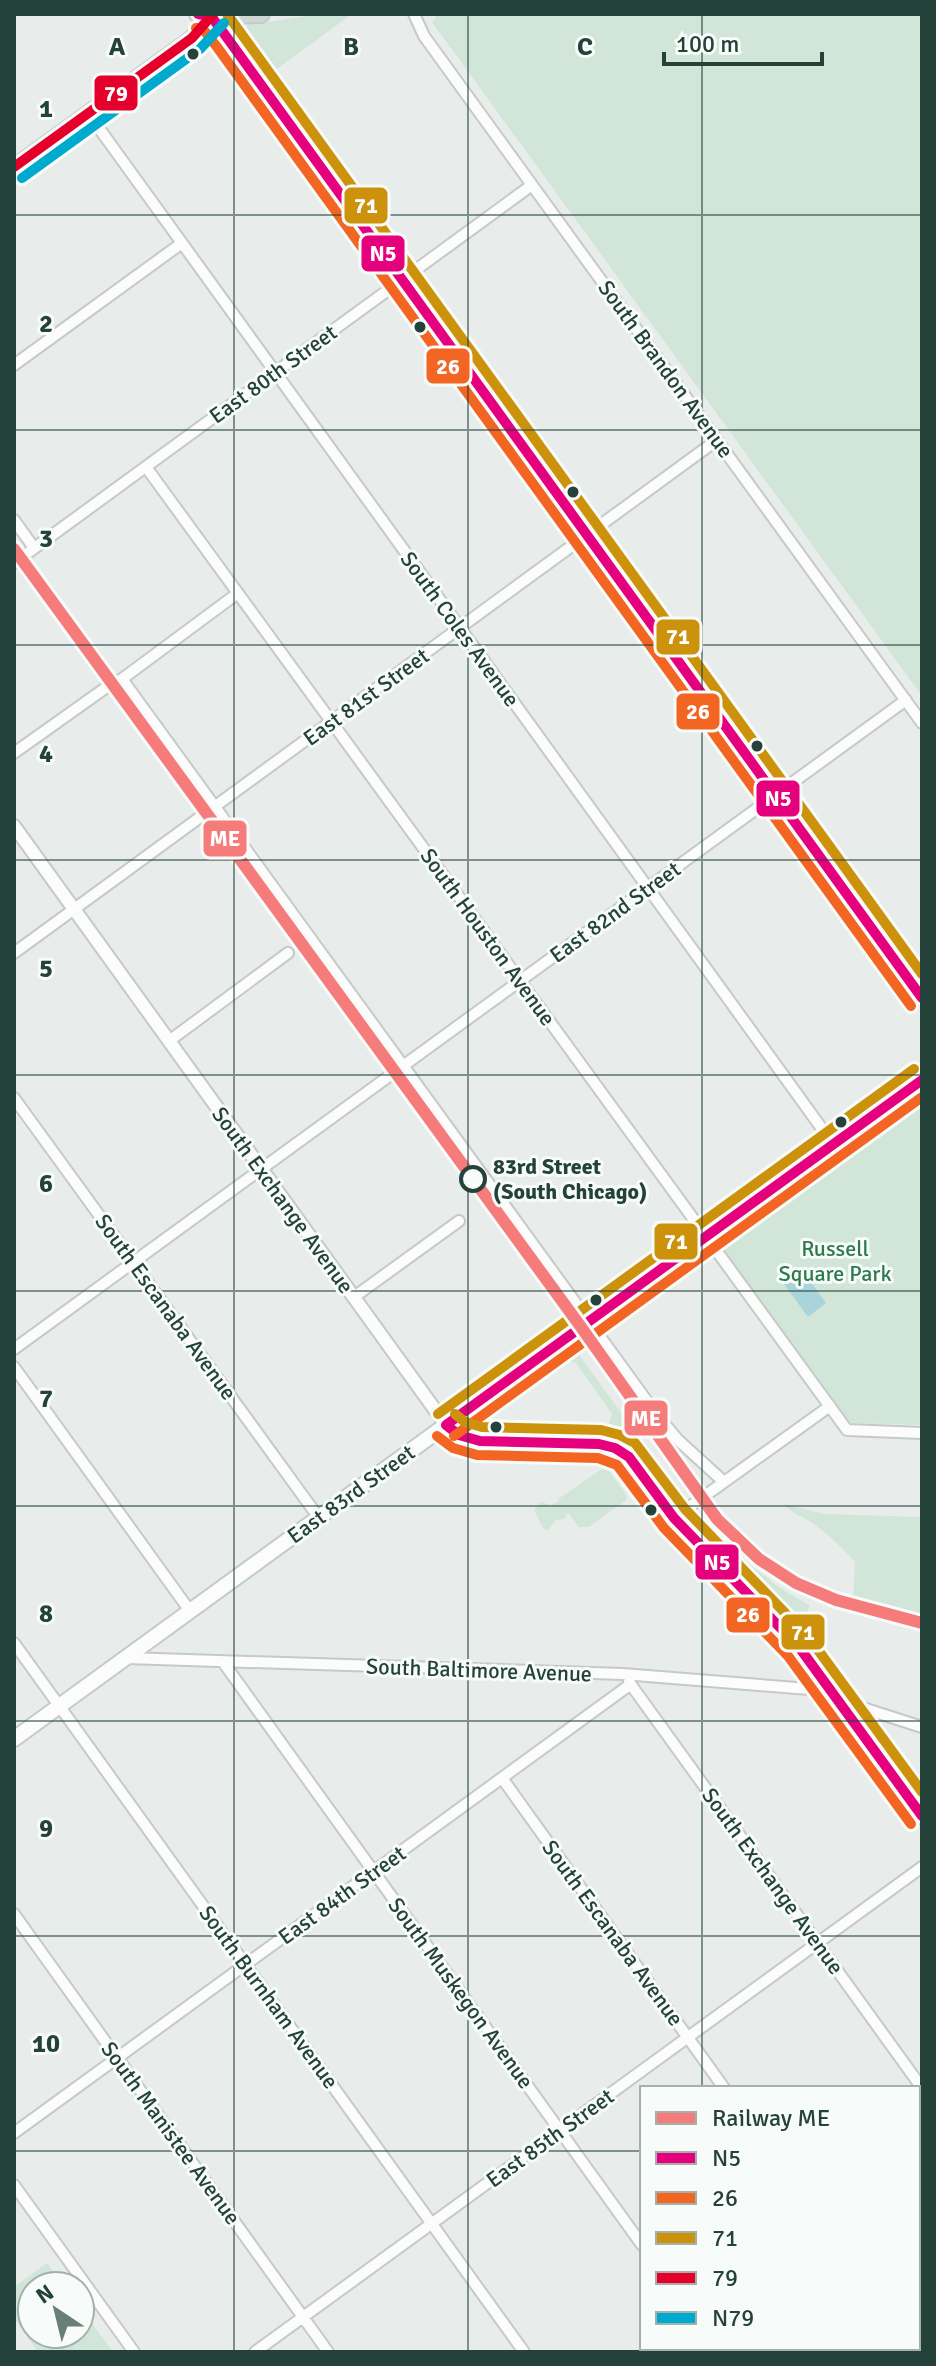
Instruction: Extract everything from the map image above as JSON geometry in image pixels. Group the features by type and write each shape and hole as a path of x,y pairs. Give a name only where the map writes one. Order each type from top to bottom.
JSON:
{"main road":[{"path":"14,167 192,38 208,15 261,14"},
{"path":"446,1425 459,1435 480,1441 599,1444 622,1451 674,1518 786,1633 831,1688 922,1816"},
{"name":"East 83rd Street","path":"14,1739 446,1425"}],"street":[{"name":"South Brandon Avenue","path":"414,14 424,36 922,723"},
{"path":"208,15 922,998"},
{"name":"South Coles Avenue","path":"88,113 833,1144"},
{"name":"East 80th Street","path":"14,563 532,185"},
{"path":"14,365 182,243"},
{"name":"East 81st Street","path":"14,953 717,440"},
{"name":"South Houston Avenue","path":"146,467 847,1430 922,1433"},
{"path":"14,520 34,548"},
{"path":"14,753 122,679 238,593"},
{"path":"122,679 666,1427 724,1482"},
{"name":"East 82nd Street","path":"14,1349 906,700"},
{"name":"South Exchange Avenue","path":"14,826 446,1425"},
{"path":"169,1041 288,953"},
{"name":"East 83rd Street","path":"446,1425 922,1080"},
{"name":"South Escanaba Avenue","path":"14,1098 319,1518"},
{"path":"354,1297 459,1221"},
{"path":"14,1367 190,1611"},
{"path":"674,1518 830,1406"},
{"name":"South Burnham Avenue","path":"14,1643 524,2352"},
{"name":"South Baltimore Avenue","path":"126,1658 623,1674 809,1689 831,1688"},
{"name":"South Muskegon Avenue","path":"223,1662 640,2242"},
{"name":"South Exchange Avenue","path":"623,1674 922,2088"},
{"name":"East 84th Street","path":"14,2133 631,1684"},
{"path":"843,1706 866,1709 922,1727"},
{"name":"South Escanaba Avenue","path":"502,1778 723,2086"},
{"name":"East 85th Street","path":"255,2352 922,1867"},
{"name":"South Manistee Avenue","path":"14,1914 328,2352"},
{"path":"14,2185 134,2352"}],"green space":[{"path":"321,14 352,14 266,77 242,44 241,33 247,25"},
{"path":"438,14 922,14 922,696 432,22"},
{"name":"Russell Square Park","path":"922,1094 922,1425 852,1423 845,1419 721,1246 721,1240"},
{"path":"577,1352 631,1426 608,1426 612,1414 576,1363 565,1360"},
{"path":"602,1469 609,1471 627,1496 626,1500 589,1527 579,1527 568,1513 565,1519 556,1520 548,1530 543,1528 534,1510 541,1502 551,1505 559,1501"},
{"path":"784,1504 825,1514 922,1517 922,1618 853,1602 855,1562 823,1531"},
{"path":"736,1554 810,1606 803,1619 799,1620"},
{"path":"47,2263 52,2270 37,2270"},
{"path":"16,2286 16,2321 14,2318"},
{"path":"96,2329 113,2352 37,2350 96,2350"}],"water":[{"path":"802,1270 826,1303 808,1317 784,1284"}],"rail line":[{"name":"ME","path":"14,549 581,1327 717,1519 759,1559 796,1583 836,1600 922,1623"}],"transit line":[{"name":"N5","path":"198,14 211,16 228,39 922,998"},
{"name":"79","path":"14,167 192,38 213,14"},
{"name":"71","path":"227,14 922,974"},
{"name":"N79","path":"22,178 200,49 224,23"},
{"name":"26","path":"196,28 203,29 217,47 911,1006"},
{"name":"71","path":"438,1414 914,1069"},
{"name":"N5","path":"446,1425 922,1080"},
{"name":"26","path":"454,1436 922,1097"},
{"name":"71","path":"455,1414 465,1422 482,1427 601,1430 635,1443 685,1509 810,1639 922,1792"},
{"name":"N5","path":"446,1425 459,1435 480,1441 599,1444 615,1448 629,1457 674,1518 799,1647 922,1816"},
{"name":"26","path":"437,1436 453,1448 477,1455 598,1458 617,1465 664,1528 788,1656 911,1824"}],"place":[{"name":"83rd Street (South Chicago)","path":"473,1179"}]}
